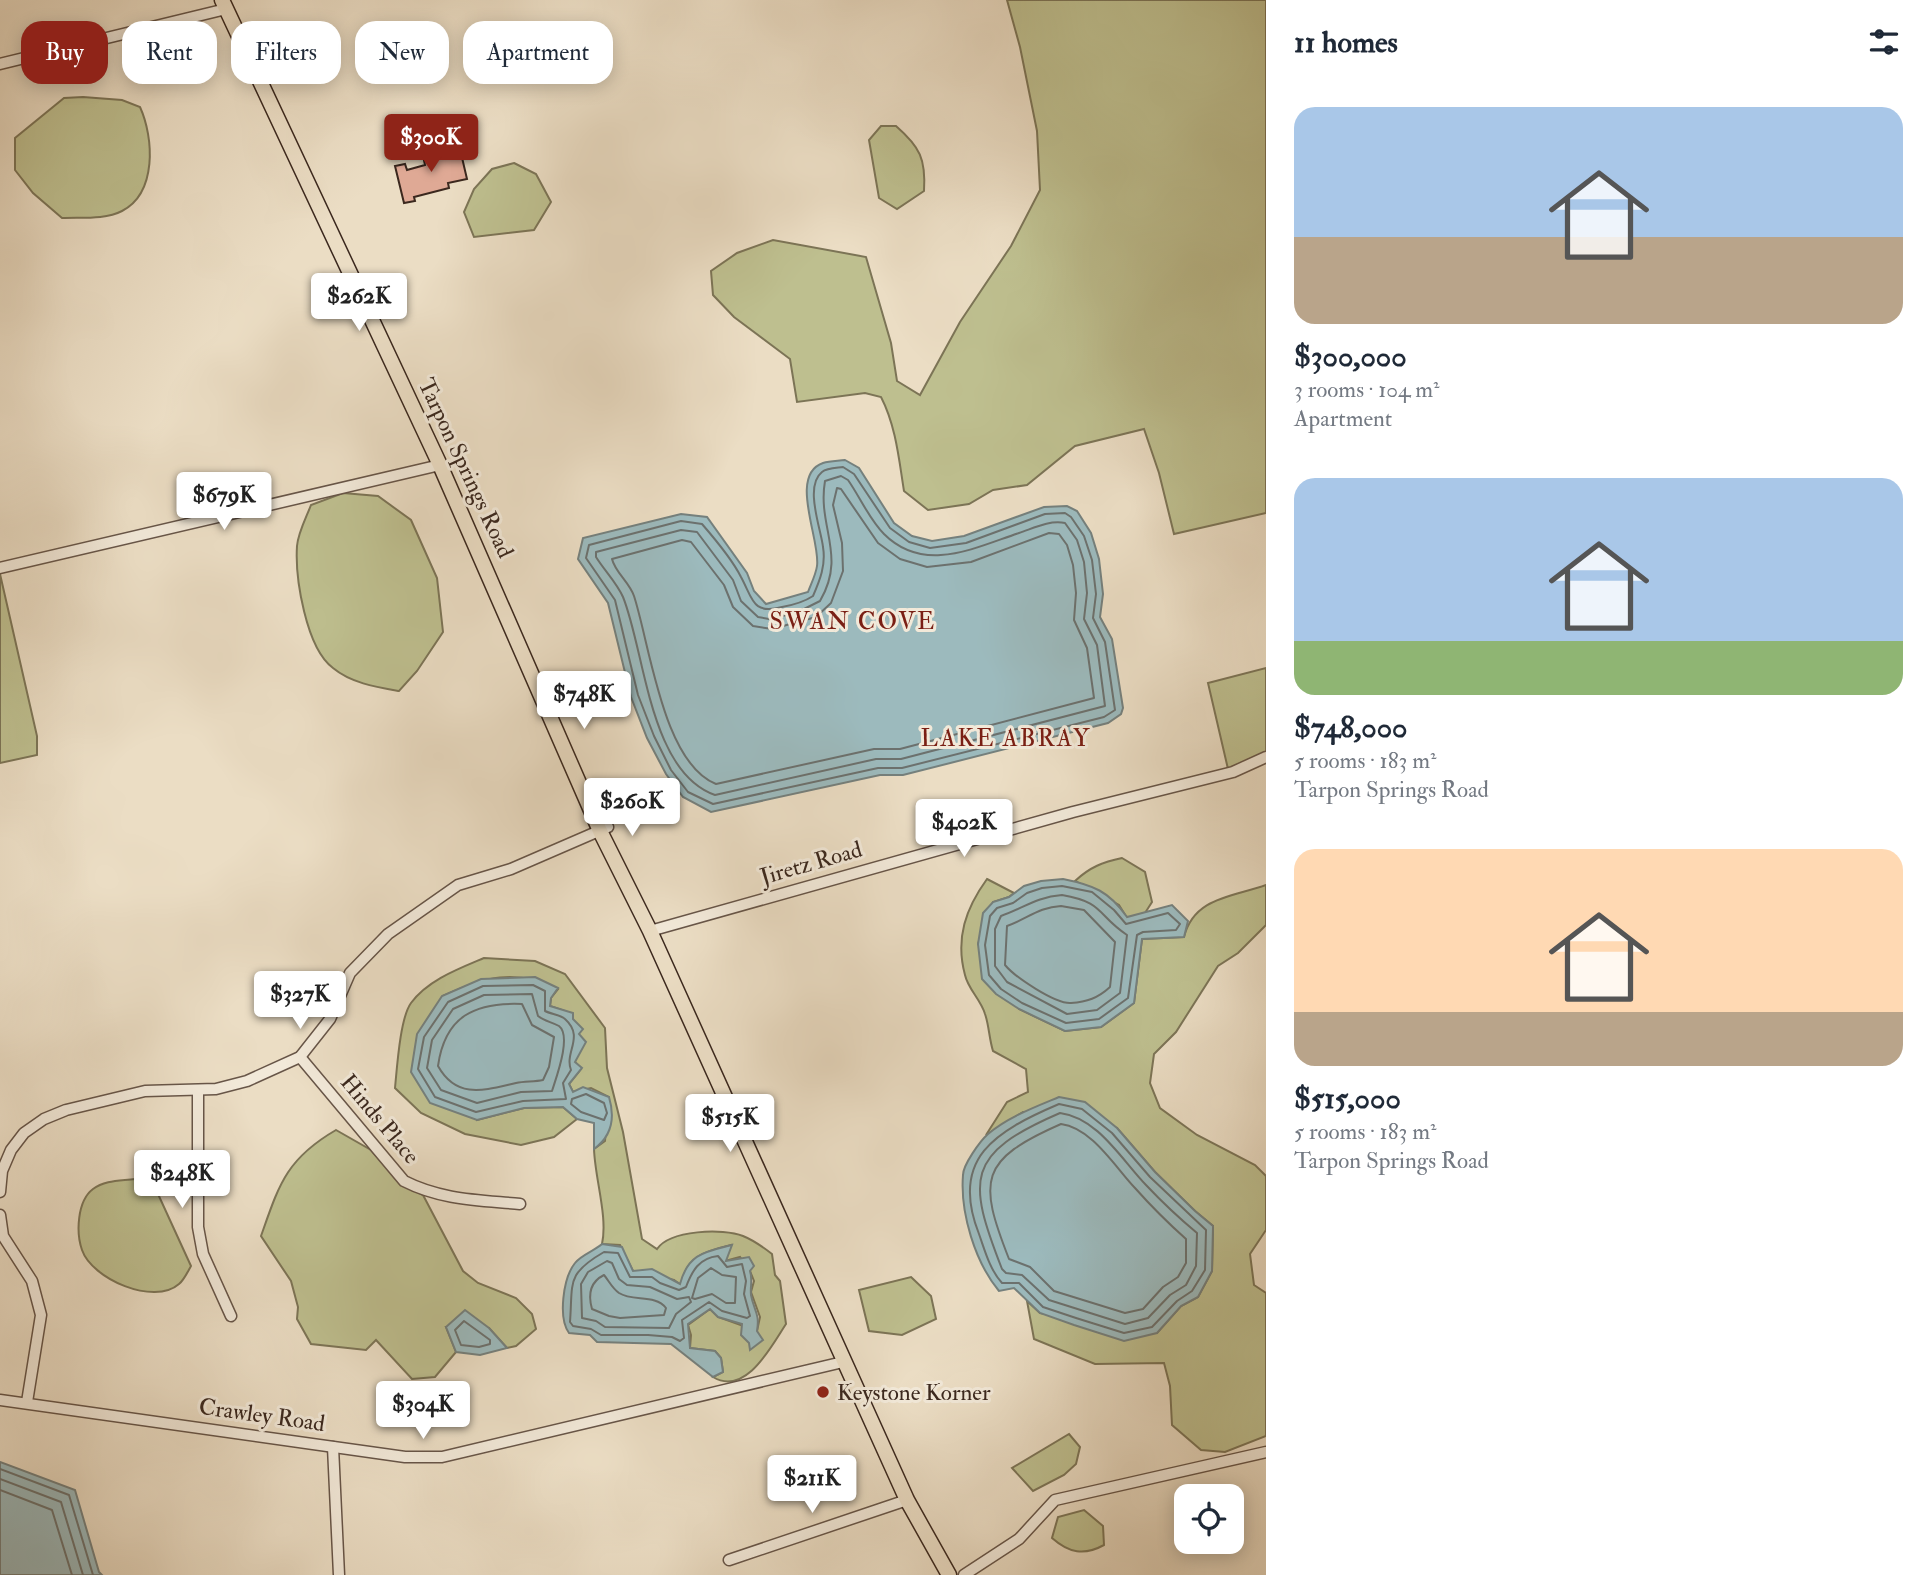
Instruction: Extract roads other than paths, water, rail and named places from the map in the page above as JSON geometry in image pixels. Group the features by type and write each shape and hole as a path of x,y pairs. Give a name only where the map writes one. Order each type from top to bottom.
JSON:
{"main road":[{"name":"Tarpon Springs Road","path":"224,4 440,465 525,652 541,698 604,829 843,1362 907,1500 948,1575"}],"street":[{"path":"0,64 224,4"},
{"path":"0,568 440,465"},
{"name":"Jiretz Road","path":"650,931 1073,811 1233,772 1266,757"},
{"path":"0,1192 2,1171 11,1150 24,1133 44,1119 66,1110 145,1091 216,1089 247,1082 300,1057 330,1018 351,973 388,933 458,885 511,869 604,829"},
{"name":"Hinds Place","path":"300,1057 404,1181 445,1197 520,1204"},
{"path":"198,1090 198,1227 203,1254 231,1316"},
{"path":"0,1214 3,1236 33,1281 41,1315 27,1402"},
{"name":"Crawley Road","path":"0,1400 405,1457 442,1457 843,1362"},
{"path":"334,1447 339,1575"},
{"path":"964,1575 1019,1539 1055,1500 1266,1452"},
{"path":"729,1560 907,1500"}],"water":[{"path":"845,460 859,468 894,523 912,536 932,541 964,536 1044,507 1067,506 1077,511 1091,533 1099,559 1103,594 1100,617 1112,639 1123,708 1121,714 1108,723 903,775 880,775 711,812 683,797 666,774 647,738 631,697 608,603 578,559 583,538 681,514 707,517 747,573 754,591 766,604 808,592 815,576 817,555 808,510 808,481 813,470 823,463"},
{"path":"1063,879 1100,890 1114,901 1127,917 1172,905 1188,921 1184,937 1142,939 1134,1003 1101,1027 1065,1031 1019,1009 996,994 982,979 978,944 983,913 993,902 1009,897 1024,886"},
{"path":"535,977 558,988 551,998 550,1006 573,1013 573,1019 583,1029 579,1034 586,1042 575,1062 582,1068 569,1084 573,1092 583,1087 609,1097 612,1112 610,1126 605,1138 594,1149 594,1123 577,1119 563,1107 524,1108 477,1120 430,1103 411,1072 417,1034 442,996 481,979"},
{"path":"1059,1097 1085,1102 1117,1128 1155,1172 1213,1226 1212,1271 1198,1297 1181,1306 1157,1333 1124,1341 1040,1313 1014,1288 999,1291 976,1252 964,1205 964,1171 969,1159 985,1137 1004,1122"},
{"path":"602,1244 622,1247 633,1271 652,1269 680,1284 688,1266 698,1256 732,1245 726,1261 749,1257 754,1266 750,1271 751,1295 757,1316 757,1331 763,1340 750,1350 749,1343 741,1335 742,1324 718,1317 710,1309 688,1324 690,1348 715,1351 721,1358 723,1372 713,1377 671,1344 597,1342 590,1335 569,1333 563,1308 567,1278 578,1260"},
{"path":"465,1310 489,1328 507,1348 480,1355 456,1352 446,1327"},
{"path":"0,1462 75,1490 102,1575 0,1575"}],"place":[{"name":"Keystone Korner","path":"823,1392"}],"district":[{"name":"SWAN COVE","path":"853,621"},
{"name":"LAKE ABRAY","path":"1006,738"}]}
